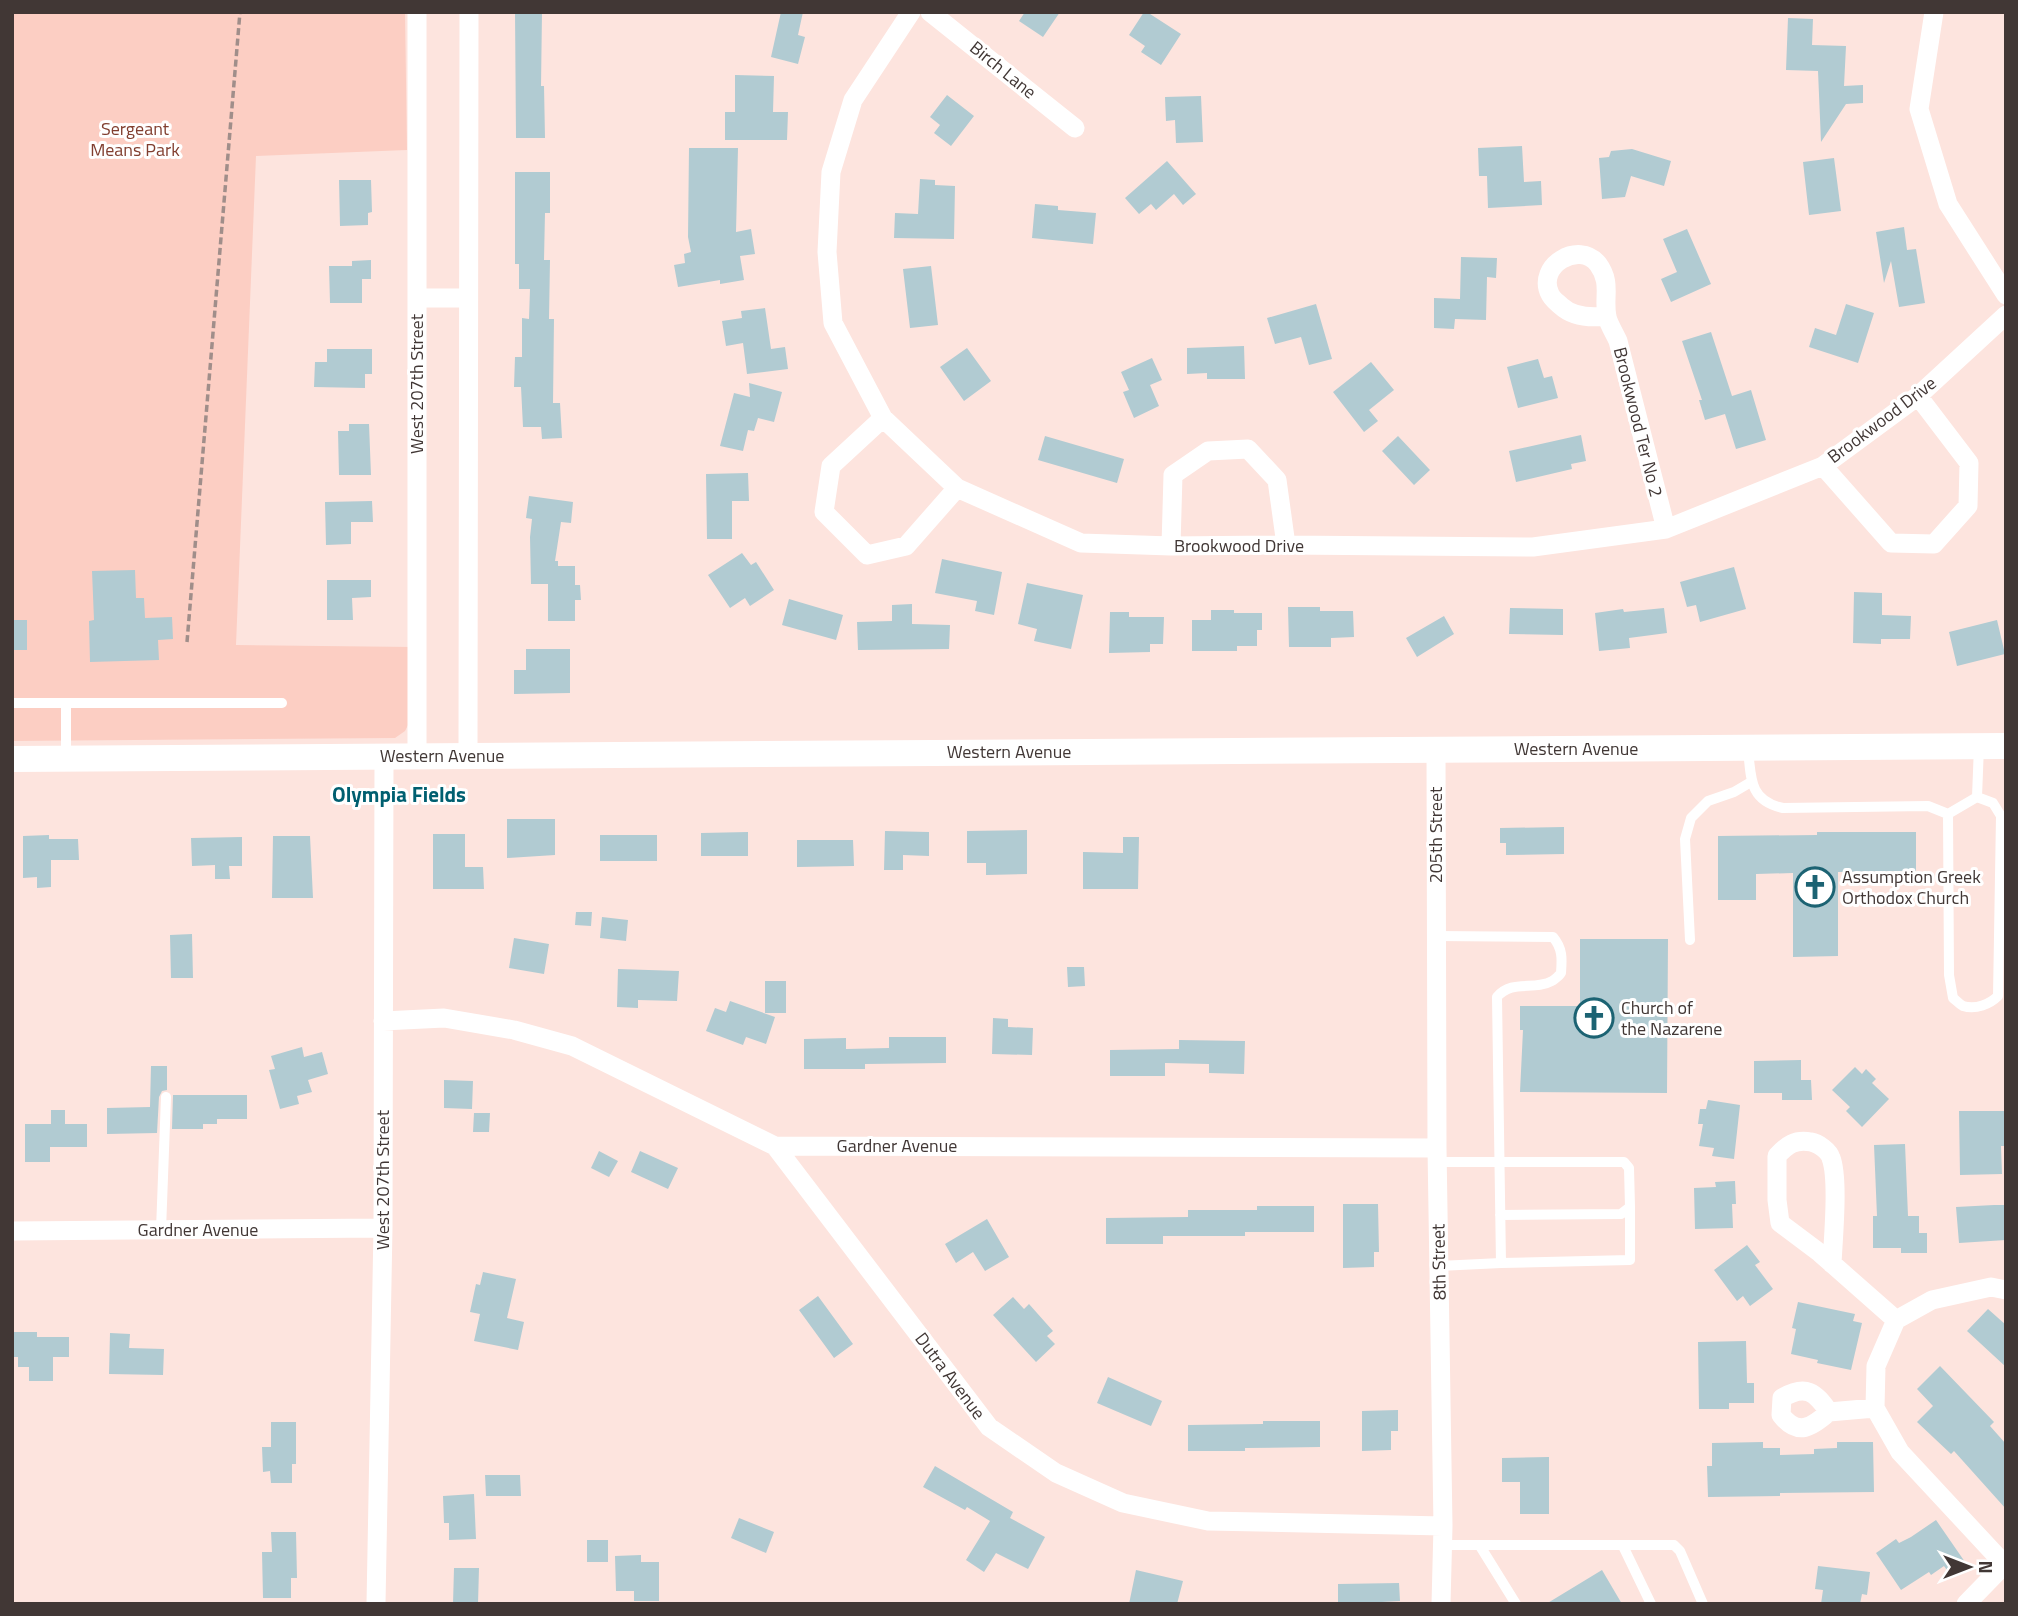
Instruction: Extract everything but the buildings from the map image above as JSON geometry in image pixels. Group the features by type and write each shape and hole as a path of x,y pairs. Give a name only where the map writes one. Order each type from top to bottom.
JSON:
{"main road":[{"name":"Western Avenue","path":"12,758 2006,746"}],"street":[{"name":"West 207th Street","path":"417,12 417,757"},
{"path":"468,12 468,756"},
{"name":"Brookwood Drive","path":"911,12 853,100 831,172 827,252 833,323 883,418 957,488 1081,543 1171,546 1533,547 1666,529 1823,466 1918,396 2006,315"},
{"name":"Birch Lane","path":"930,12 1075,128"},
{"path":"1934,12 1919,109 1948,204 2006,295"},
{"path":"417,298 468,298"},
{"name":"Brookwood Ter No 2","path":"1607,316 1618,341 1666,529"},
{"path":"1823,466 1891,543 1934,544 1968,506 1969,463 1918,396"},
{"path":"883,418 831,466 824,512 867,555 906,546 957,488"},
{"path":"1171,546 1173,475 1208,451 1248,449 1276,480 1286,545"},
{"name":"205th Street","path":"1436,749 1437,928"},
{"name":"West 207th Street","path":"376,1604 383,1228 384,757"},
{"name":"8th Street","path":"1437,928 1441,1604"},
{"name":"Gardner Avenue","path":"383,1021 444,1018 514,1030 572,1046 775,1146 1438,1155"},
{"path":"1832,1264 1834,1181 1831,1157 1817,1143 1807,1141 1788,1144 1777,1156 1780,1223 1896,1320"},
{"name":"Dutra Avenue","path":"775,1146 989,1427 1056,1473 1123,1503 1208,1521 1442,1535"},
{"name":"Gardner Avenue","path":"12,1231 383,1228"},
{"path":"1966,1604 2005,1565 1900,1452 1875,1408 1876,1366 1896,1320 1932,1300 1991,1287 2006,1290"},
{"path":"1829,1412 1875,1408"}],"lane":[{"path":"12,703 282,703"},
{"path":"66,703 66,758"},
{"path":"1977,797 1979,746"},
{"path":"1748,747 1751,782 1759,797 1770,805 1783,808 1928,806 1948,814"},
{"path":"1690,940 1685,839 1691,818 1708,801 1734,792 1751,782"},
{"path":"1948,814 1977,797"},
{"path":"1948,814 1949,975 1953,998 1963,1006 1984,1006 1992,1003 1998,996 2001,816 1993,803 1977,797"},
{"path":"1437,928 1553,937 1560,945 1561,973 1553,981 1536,986 1515,986 1502,991 1497,997 1501,1263"},
{"path":"161,1230 166,1097"},
{"path":"1438,1155 1499,1161 1624,1162 1629,1168 1630,1207 1630,1260 1439,1266"},
{"path":"1500,1214 1621,1214 1630,1207"},
{"path":"1442,1535 1480,1546 1674,1545 1680,1551 1703,1604"},
{"path":"1480,1546 1516,1604"},
{"path":"1623,1546 1651,1604"}],"path":[{"path":"187,642 240,12"}],"green space":[{"name":"Sergeant Means Park","path":"12,12 405,12 407,150 256,156 236,645 413,647 412,717 405,731 395,738 12,741"}],"place":[{"name":"Assumption Greek Orthodox Church","path":"1815,887"},
{"name":"Church of the Nazarene","path":"1594,1018"}],"district":[{"name":"Olympia Fields","path":"399,795"}]}
